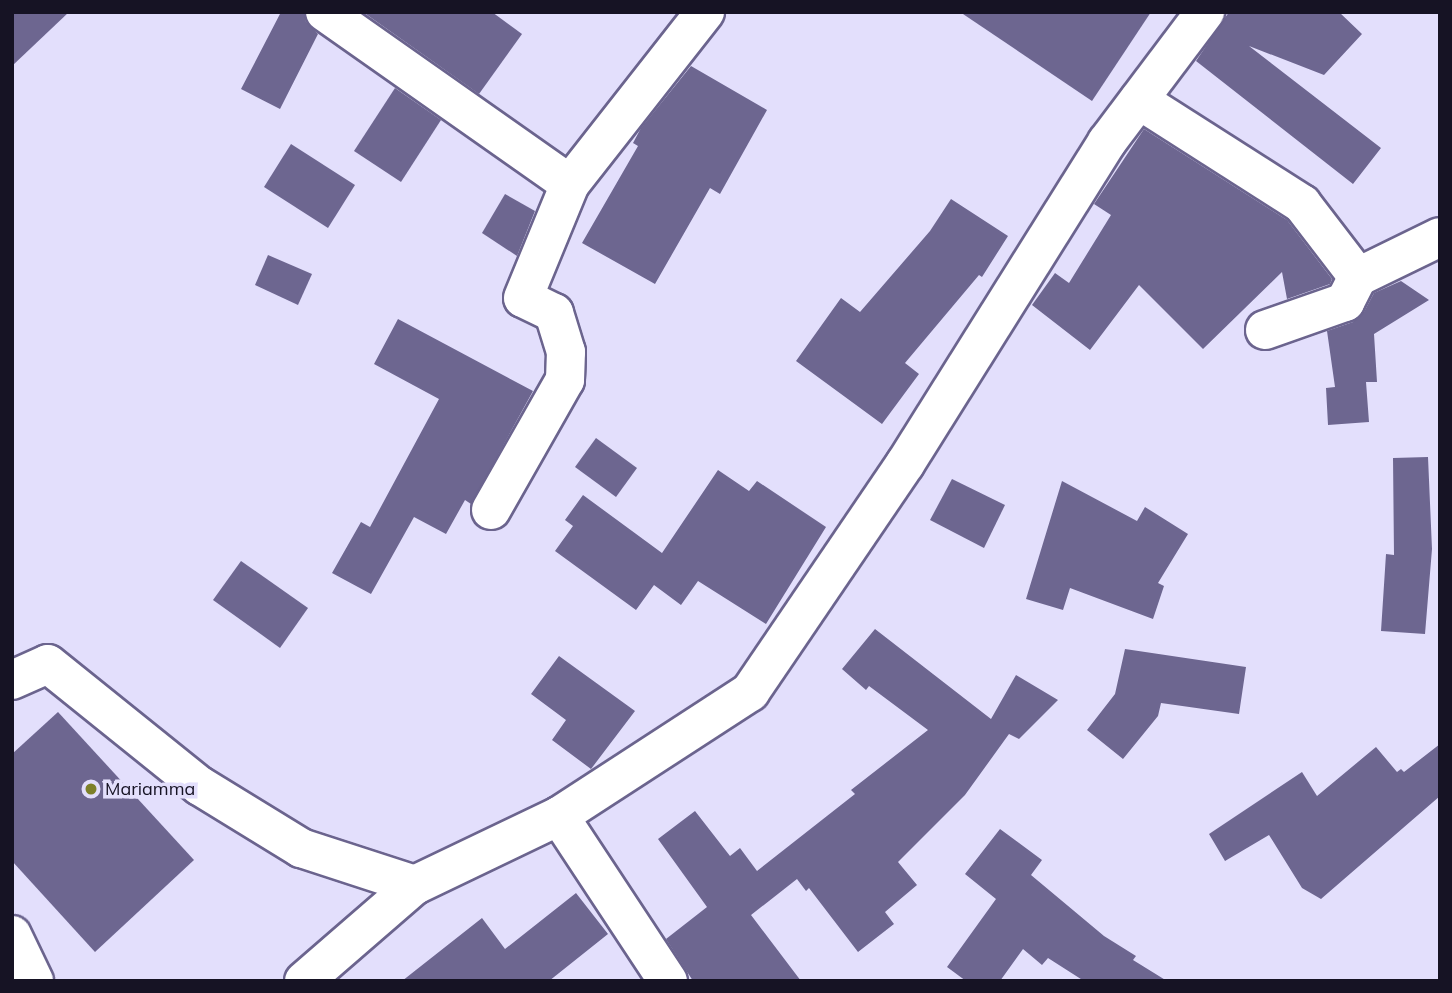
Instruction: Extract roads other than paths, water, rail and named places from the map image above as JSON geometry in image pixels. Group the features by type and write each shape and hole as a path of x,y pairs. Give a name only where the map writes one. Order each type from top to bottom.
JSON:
{"street":[{"path":"325,12 570,184"},
{"path":"491,510 565,380 566,352 554,313 523,298 570,184 705,12"},
{"path":"304,981 415,885 559,816 750,692 905,464 1107,142 1205,12"},
{"path":"1139,100 1302,204 1357,276"},
{"path":"1265,330 1345,302 1357,276 1440,237"},
{"path":"12,680 48,664 200,786 301,848 415,885"},
{"path":"559,816 668,981"},
{"path":"12,935 34,981"}],"place":[{"name":"Mariamma","path":"91,789"}]}
